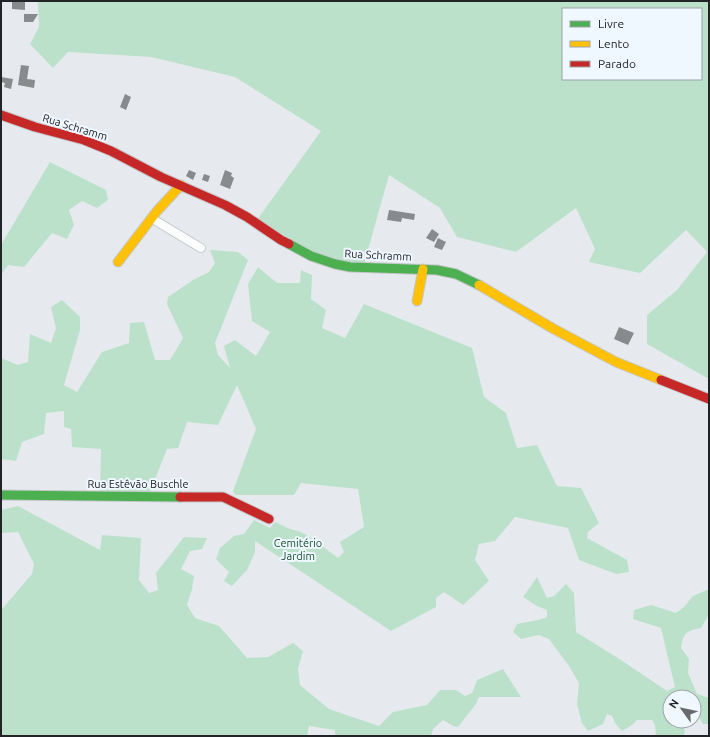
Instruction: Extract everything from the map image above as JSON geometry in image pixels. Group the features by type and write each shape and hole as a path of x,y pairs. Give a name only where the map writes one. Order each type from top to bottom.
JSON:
{"street":[{"name":"Rua Schramm","path":"1,115 35,128 84,140 111,151 161,178 181,185 230,208 247,217 281,240 321,260 350,267 423,268 456,274 485,288 552,328 616,362 709,399"},
{"path":"118,262 151,218 181,185"},
{"path":"151,218 201,248"},
{"path":"417,301 423,268"},
{"name":"Rua Estêvão Buschle","path":"1,495 223,497 269,519"}],"green space":[{"path":"38,1 709,1 709,379 647,344 647,315 677,290 707,252 686,230 640,273 589,262 595,249 576,208 516,252 457,237 440,208 389,175 364,264 322,257 257,220 321,131 235,77 151,57 68,52 53,68 30,44 39,27"},
{"path":"50,162 106,190 108,200 97,208 82,201 69,210 74,225 67,239 52,233 24,267 8,265 1,275 1,245"},
{"name":"Cemitério Jardim","path":"210,250 238,252 248,260 215,343 218,355 230,368 224,346 235,340 256,356 270,332 252,321 248,284 258,267 277,283 300,283 301,270 312,275 311,299 326,310 322,328 345,338 364,304 472,348 484,397 506,413 517,448 537,445 557,486 581,488 599,523 588,532 587,538 627,560 629,572 616,574 579,560 568,528 515,517 495,541 479,544 475,560 489,581 463,605 444,592 436,598 436,607 391,631 255,541 255,552 247,570 232,586 224,581 229,572 216,559 220,548 234,536 244,534 254,520 270,528 275,522 301,532 338,558 344,552 340,542 364,527 358,489 301,483 294,495 235,495 233,491 256,429 237,385 218,425 187,422 178,448 167,449 150,492 100,491 101,449 72,447 71,429 64,427 64,411 46,413 44,434 22,442 16,461 1,459 1,358 18,365 28,362 30,334 51,343 56,328 51,307 62,300 80,317 80,330 64,385 77,392 102,352 129,343 130,323 144,322 155,360 170,360 183,338 167,304 168,297 193,280 209,272 215,263"},
{"path":"18,506 100,550 102,535 141,538 139,580 149,593 158,590 156,573 184,537 207,538 202,549 190,551 181,569 194,576 187,605 195,618 219,626 247,658 268,657 293,643 303,651 298,669 300,685 329,709 379,726 393,712 427,705 440,690 456,690 465,696 472,693 477,680 503,669 521,697 479,697 476,704 458,727 453,726 443,720 433,729 431,736 335,736 335,730 309,726 307,736 2,736 1,609 32,574 34,564 18,532 1,533 1,510"},
{"path":"537,577 547,598 554,596 566,584 574,593 576,632 664,689 662,689 662,729 684,729 685,732 683,736 656,736 655,725 652,720 637,720 622,731 615,723 612,716 607,714 603,724 588,731 582,723 577,704 579,683 569,666 549,639 539,635 521,639 513,632 517,624 547,617 547,610 537,606 523,597"},
{"path":"709,589 709,614 701,628 688,632 683,639 681,648 689,659 688,673 695,689 671,689 675,687 661,628 633,619 634,610 651,605 676,613 684,607 693,596"},
{"path":"702,696 709,698 709,724 703,724"}],"building":[{"path":"12,2 25,2 25,10 12,9"},
{"path":"24,14 38,14 33,22 24,22"},
{"path":"21,65 29,66 27,79 35,80 34,88 18,85"},
{"path":"1,77 13,79 11,89 4,87 5,83 1,82"},
{"path":"125,94 131,97 126,110 120,107"},
{"path":"189,170 196,173 193,180 186,176"},
{"path":"225,170 232,173 231,176 234,178 230,189 220,185"},
{"path":"204,174 210,176 208,182 202,180"},
{"path":"389,210 415,214 414,220 402,218 401,222 387,220"},
{"path":"432,229 439,234 434,242 426,238"},
{"path":"438,238 446,242 442,250 434,247"},
{"path":"619,327 634,333 628,345 614,339"}],"traffic: fast":[{"path":"289,244 311,256 335,264 350,267 437,270 456,274 479,285"},
{"path":"1,495 180,497"}],"traffic: slow":[{"path":"118,262 157,211 181,185"},
{"path":"417,301 423,269"},
{"path":"479,285 552,328 616,362 661,380"}],"traffic: jam":[{"path":"1,115 35,127 84,140 111,151 161,177 225,205 247,217 289,244"},
{"path":"661,380 709,399"},
{"path":"180,497 223,497 269,519"}]}
